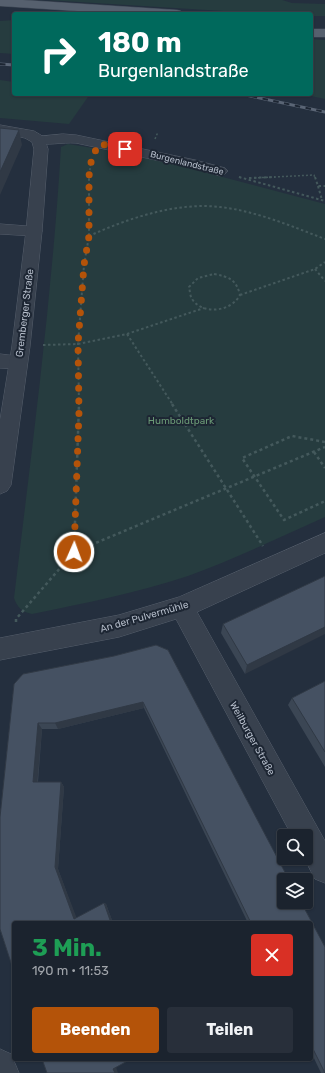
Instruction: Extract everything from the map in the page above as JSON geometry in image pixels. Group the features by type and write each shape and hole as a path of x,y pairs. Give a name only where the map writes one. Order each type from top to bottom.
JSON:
{"main road":[{"path":"0,2 148,12"},
{"path":"0,14 12,15"},
{"path":"313,21 325,22"},
{"path":"313,33 325,33"}],"street":[{"name":"Burgenlandstraße","path":"0,129 29,134 39,140 63,138 100,144 195,164 220,171"},
{"name":"Gremberger Straße","path":"0,485 20,354 34,232 41,148 39,140"},
{"path":"0,229 34,232"},
{"path":"0,361 20,354"},
{"name":"An der Pulvermühle","path":"7,648 119,626 182,607 325,543"},
{"name":"Weilburger Straße","path":"182,607 325,870"},
{"path":"0,1064 3,1073"}],"path":[{"path":"74,552 79,412 78,344 84,265 89,236 89,176 92,156 100,144"},
{"name":"Burgenlandstraße","path":"220,171 325,201"},
{"path":"246,179 314,176 322,200"},
{"path":"318,186 325,186"},
{"path":"89,236 109,226 182,207 205,206 229,208 325,239"},
{"path":"240,295 315,269 325,262"},
{"path":"315,269 325,281"},
{"path":"20,354 127,334 204,308 219,310 227,308 233,305 240,295 240,289 236,283 223,276 214,274 198,278 189,287 188,293 191,299 204,308"},
{"path":"127,334 276,565"},
{"path":"325,442 292,436 242,458 284,520 325,501"},
{"path":"7,648 16,619 74,552 325,447"},
{"path":"314,452 325,468"}],"green space":[{"path":"47,0 282,0 292,3 325,4 325,16 313,16 313,12 223,11"},
{"path":"12,20 12,54 0,53 0,21"},
{"path":"313,39 325,40 325,99 311,96 313,96"},
{"path":"0,80 12,82 12,96 89,96 69,124 0,118"},
{"name":"Humboldtpark","path":"68,144 173,164 325,204 325,517 240,555 188,576 130,593 32,614 20,609 14,598 47,317 61,147"}],"building":[{"path":"0,128 19,130 0,172"},
{"path":"325,576 325,627 247,665 223,624"},
{"path":"156,645 168,650 277,857 277,865 281,865 285,873 277,873 277,909 305,909 311,921 250,921 143,702 55,723 38,723 33,782 61,782 55,867 74,919 104,903 110,921 12,921 12,966 0,929 0,817 14,684 23,674 114,656"},
{"path":"325,681 325,752 292,698"},
{"path":"313,924 325,947 325,1073 313,1049"},
{"path":"43,1061 127,1061 113,1069 115,1073 47,1073"}],"railway":[{"path":"0,64 12,65"},
{"path":"250,96 325,112"}],"route":[{"path":"74,552 79,412 78,344 84,265 89,236 89,176 92,156 100,144 125,149"}]}
